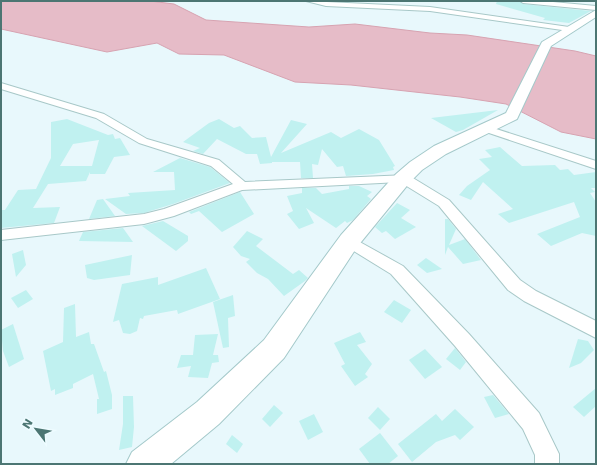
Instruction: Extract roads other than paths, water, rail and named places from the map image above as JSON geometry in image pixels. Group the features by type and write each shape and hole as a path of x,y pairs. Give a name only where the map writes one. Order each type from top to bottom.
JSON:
{"street":[{"path":"309,1 326,4 430,9 569,29"},
{"path":"523,1 596,8"},
{"path":"144,464 208,413 274,350 349,241 403,178 416,166 440,150 487,130 512,116 546,44 596,13"},
{"path":"1,86 100,116 143,141 215,163 242,186"},
{"path":"487,130 536,144 596,165"},
{"path":"1,235 25,231 114,224 145,219 168,212 228,189 242,186 403,178 444,203 514,285 530,296 596,330"},
{"path":"349,241 397,270 462,340 531,421 547,454 547,464"}]}
